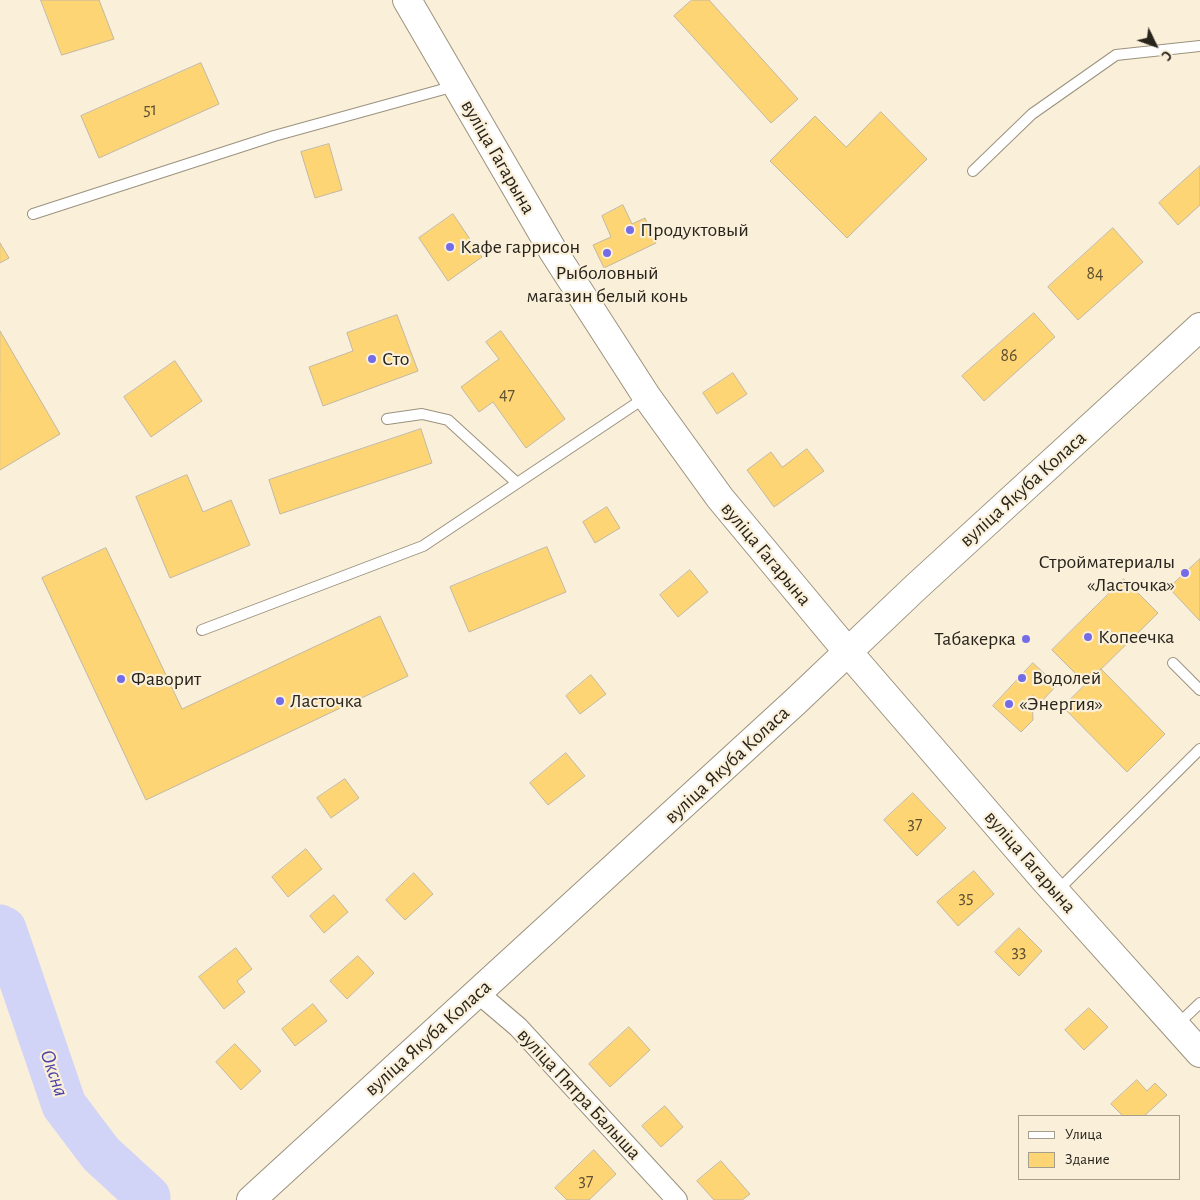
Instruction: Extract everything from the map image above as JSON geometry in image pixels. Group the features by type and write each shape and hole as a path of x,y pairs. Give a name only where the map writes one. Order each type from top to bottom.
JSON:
{"main road":[{"name":"вуліца Гагарына","path":"407,0 553,251 647,397 720,498 848,652 1056,892 1200,1053"},
{"name":"вуліца Якуба Коласа","path":"251,1200 1200,327"}],"street":[{"name":"вуліца Пятра Балыша","path":"478,993 518,1027 677,1200"}],"lane":[{"path":"974,171 1032,114 1116,55 1200,46"},
{"path":"33,214 274,136 456,86"},
{"path":"202,630 423,546 647,397"},
{"path":"387,419 422,414 448,420 517,483"},
{"path":"1173,663 1200,690"},
{"path":"1056,892 1200,749"},
{"path":"1176,1026 1200,1003"}],"building":[{"path":"41,0 99,0 114,39 62,55"},
{"path":"692,0 709,0 798,99 771,123 674,16"},
{"path":"201,63 219,104 99,158 81,116"},
{"path":"881,112 927,159 847,238 770,161 815,116 846,147"},
{"path":"329,144 342,190 315,198 301,152"},
{"path":"1200,166 1200,205 1178,225 1159,203"},
{"name":"Продуктовый","path":"623,205 632,224 645,218 656,243 604,268 593,245 611,237 602,216"},
{"name":"Кафе гаррисон","path":"453,214 482,257 448,281 419,238"},
{"path":"1113,228 1143,262 1078,320 1048,287"},
{"path":"0,243 9,258 0,263"},
{"path":"1034,313 1055,337 984,401 962,376"},
{"name":"Сто","path":"397,315 418,371 323,406 309,367 353,351 347,333"},
{"path":"0,331 60,434 0,470"},
{"path":"501,331 565,419 526,448 493,402 479,412 461,387 499,359 486,342"},
{"path":"175,361 202,401 151,437 124,397"},
{"path":"733,373 747,394 717,414 703,393"},
{"path":"421,429 432,463 280,514 269,480"},
{"path":"807,449 824,471 774,507 747,470 771,452 782,467"},
{"path":"187,475 203,512 231,500 250,545 170,578 136,497"},
{"path":"607,507 620,528 595,543 583,522"},
{"path":"547,547 566,592 469,632 450,587"},
{"path":"106,548 182,709 380,616 408,676 146,800 42,578"},
{"path":"1200,559 1200,621 1169,588"},
{"path":"690,570 708,592 678,617 660,595"},
{"path":"1124,579 1158,613 1086,684 1052,650"},
{"path":"1033,663 1057,685 1040,703 1032,695 1033,720 1021,732 993,706"},
{"path":"1101,669 1165,734 1127,772 1063,707"},
{"path":"591,675 606,694 580,714 566,696"},
{"path":"566,753 585,776 548,805 530,783"},
{"path":"345,779 359,798 331,818 317,798"},
{"path":"913,793 946,828 917,856 884,820"},
{"path":"306,849 322,869 288,897 272,877"},
{"path":"974,871 994,894 958,926 937,902"},
{"path":"414,873 433,894 405,920 386,900"},
{"path":"334,895 348,912 324,933 310,916"},
{"path":"1019,928 1042,951 1019,976 995,952"},
{"path":"236,948 252,969 237,981 245,992 224,1009 199,977"},
{"path":"358,956 374,973 347,999 330,981"},
{"path":"313,1004 327,1021 295,1046 282,1029"},
{"path":"1089,1008 1108,1027 1084,1050 1065,1030"},
{"path":"629,1027 650,1050 610,1087 589,1064"},
{"path":"235,1044 261,1071 241,1090 216,1062"},
{"path":"1137,1080 1147,1091 1155,1083 1167,1095 1145,1115 1122,1115 1111,1104"},
{"path":"665,1106 683,1127 661,1147 642,1126"},
{"path":"594,1150 616,1174 589,1200 567,1200 555,1188"},
{"path":"721,1161 750,1194 742,1200 714,1200 697,1181"}],"waterway":[{"name":"Оксна","path":"0,927 4,929 64,1105 101,1154 148,1197"}],"place":[{"name":"Продуктовый","path":"630,230"},
{"name":"Кафе гаррисон","path":"450,247"},
{"name":"Рыболовный магазин белый конь","path":"607,253"},
{"name":"Сто","path":"372,359"},
{"name":"Стройматериалы «Ласточка»","path":"1185,573"},
{"name":"Копеечка","path":"1088,637"},
{"name":"Табакерка","path":"1026,639"},
{"name":"Водолей","path":"1022,678"},
{"name":"Фаворит","path":"121,679"},
{"name":"Ласточка","path":"280,701"},
{"name":"«Энергия»","path":"1009,704"}]}
